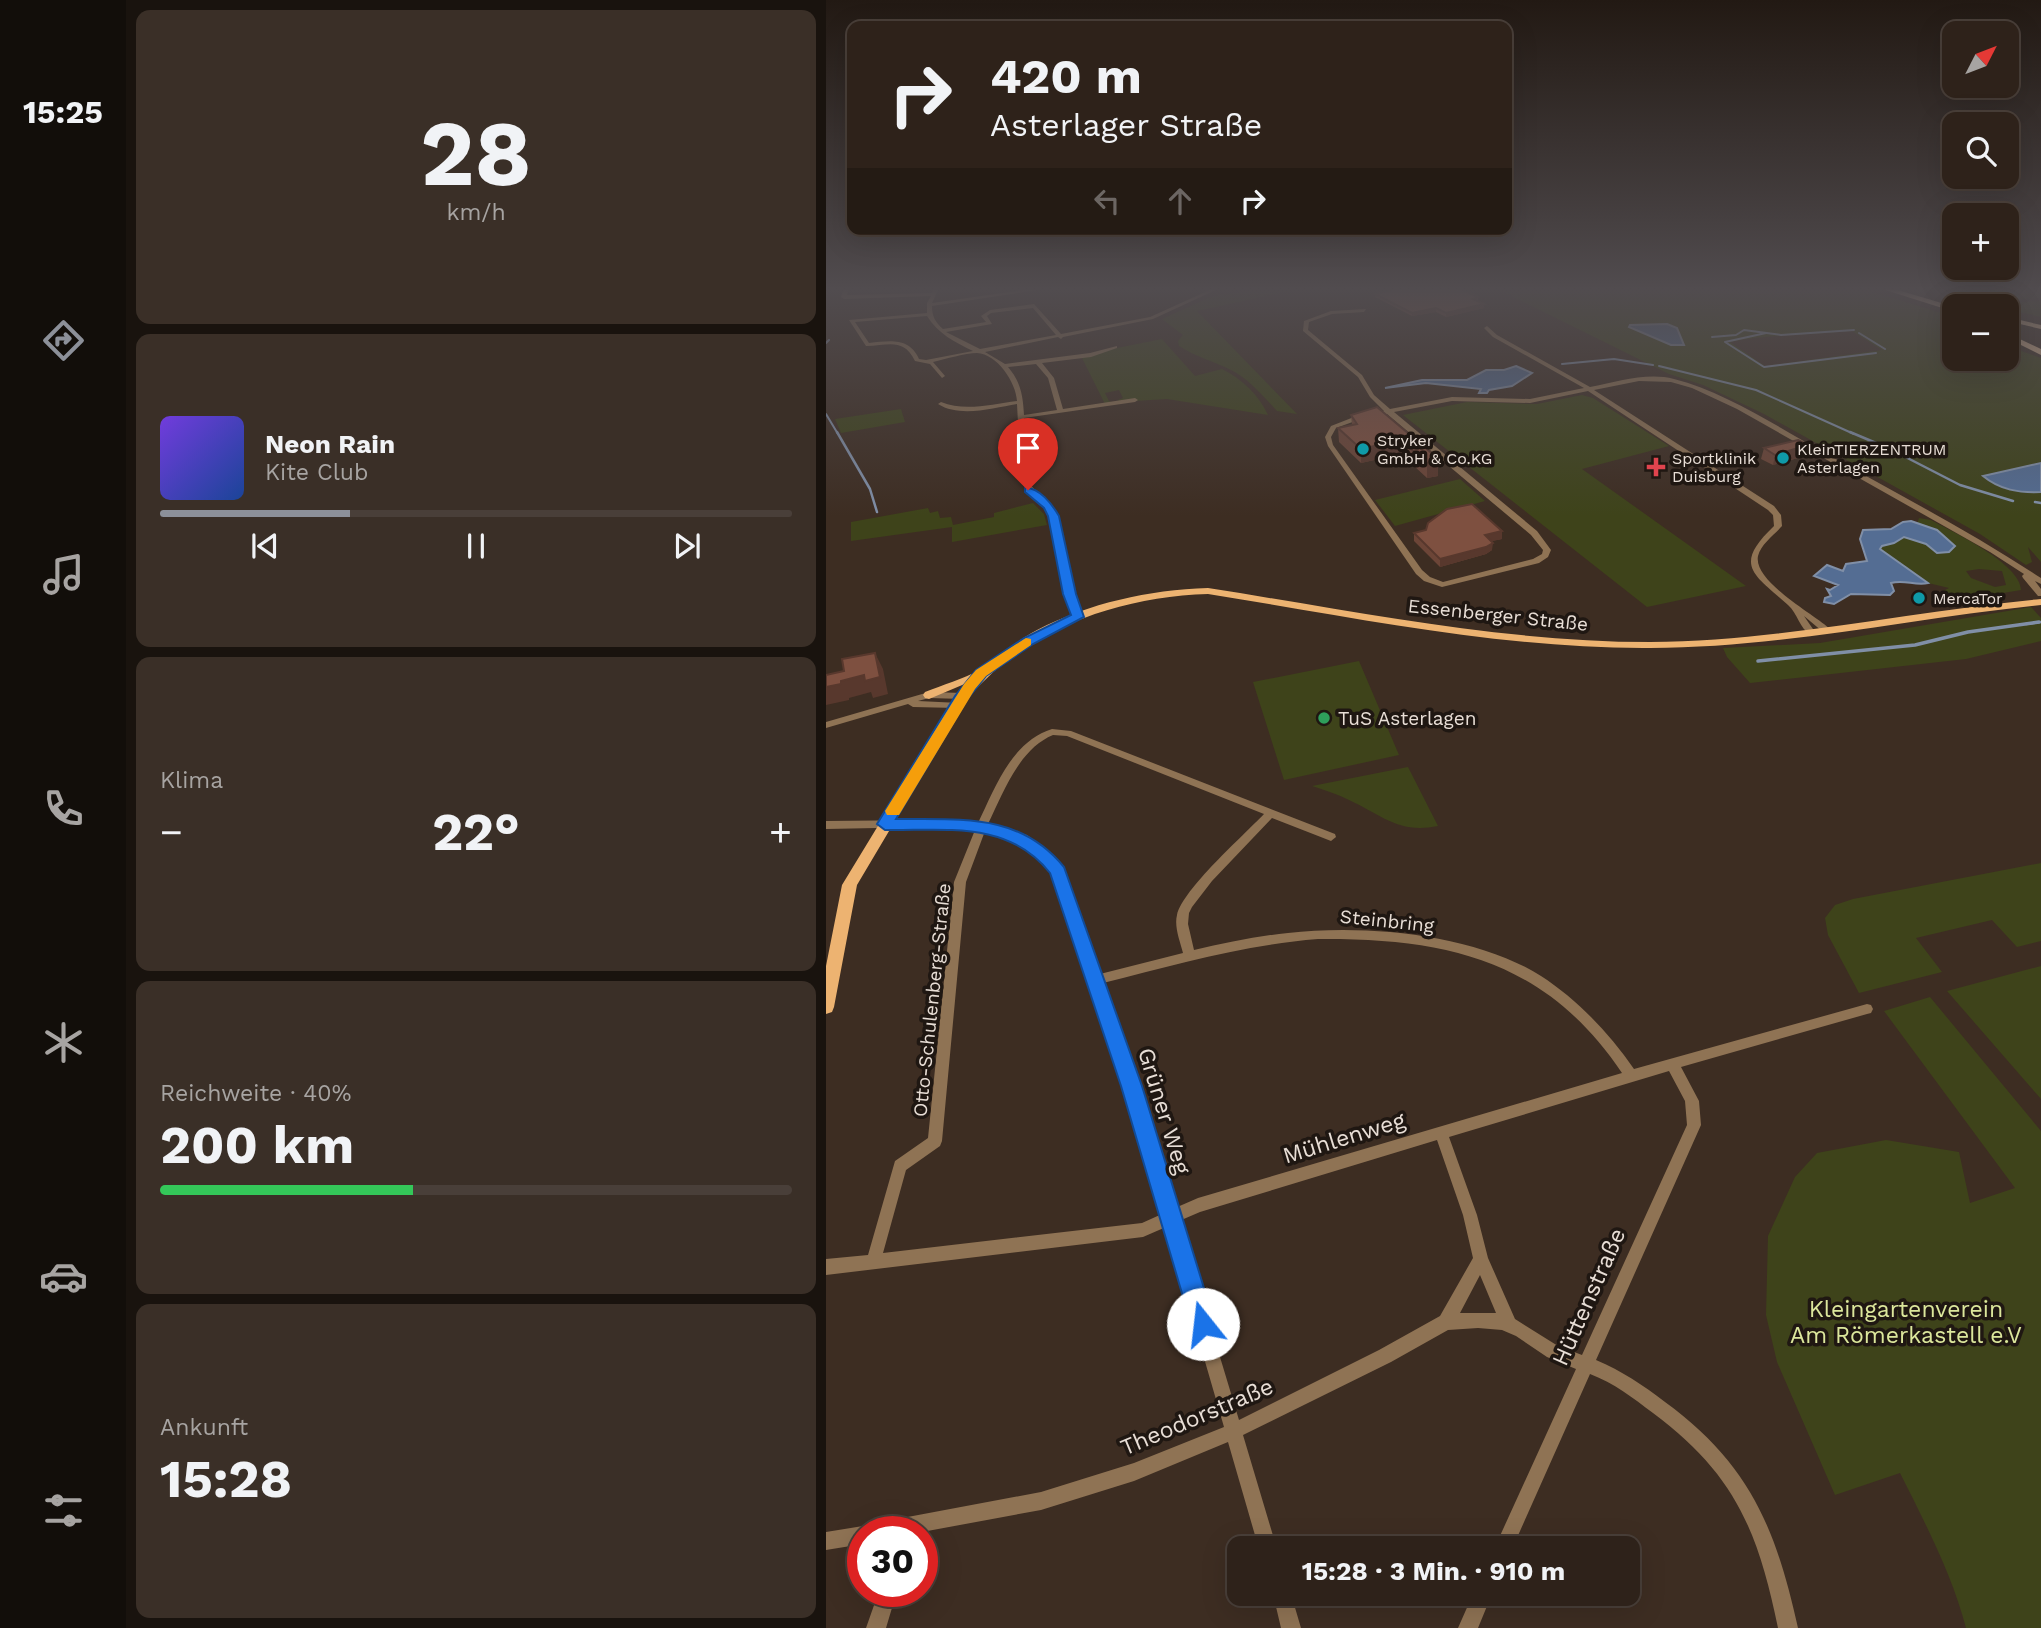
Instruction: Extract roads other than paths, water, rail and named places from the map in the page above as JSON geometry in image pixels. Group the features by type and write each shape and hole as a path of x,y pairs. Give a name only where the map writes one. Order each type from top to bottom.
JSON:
{"main road":[{"name":"Essenberger Straße","path":"981,673 1024,644 1078,617 1143,598 1189,590 1471,633 1536,640 1650,645 1811,632 2041,602"},
{"path":"929,695 981,673"},
{"path":"826,1007 850,885 960,701 981,673"}],"street":[{"path":"931,364 942,376"},
{"path":"1001,364 1016,382 1020,402 1024,482 1053,516 1069,594 1078,617"},
{"path":"1004,366 1017,364"},
{"path":"1039,364 1051,378 1060,411"},
{"path":"1346,364 1360,376 1372,396 1388,411 1545,544 1546,554 1536,561 1454,583 1442,584 1426,579 1336,454 1328,437 1330,431 1338,425 1388,411 1452,399 1530,401 1648,378 1671,380 1694,387 1739,408 1993,550 2041,582"},
{"path":"1542,364 1589,390 1771,508 1777,515 1778,526 1761,544 1753,560 1756,570 1776,592 1826,630"},
{"path":"1021,417 1135,400"},
{"path":"941,404 959,408 1020,402"},
{"path":"2020,569 2041,594"},
{"path":"1794,605 1811,632"},
{"path":"826,724 929,695 960,701"},
{"path":"893,707 960,701"},
{"name":"Otto-Schulenberg-Straße","path":"873,1262 900,1166 935,1141 960,881 981,827 1013,763 1042,736 1052,732 1068,733 1332,836"},
{"path":"1190,956 1183,930 1183,913 1195,895 1270,814"},
{"name":"Grüner Weg","path":"826,825 981,827 1007,832 1023,838 1042,852 1058,871 1096,980 1171,1217 1264,1536"},
{"name":"Steinbring","path":"1096,980 1190,956 1279,939 1326,935 1396,939 1474,954 1533,978 1592,1025 1613,1048 1631,1076"},
{"name":"Mühlenweg","path":"826,1268 1143,1230 1198,1205 1867,1009"},
{"name":"Hüttenstraße","path":"1509,1536 1694,1125 1695,1111 1691,1096 1673,1066"},
{"path":"1441,1133 1470,1215 1481,1259 1509,1323"},
{"path":"1446,1322 1481,1259"},
{"path":"1446,1322 1478,1320 1509,1323 1556,1353 1610,1374 1662,1409 1707,1448 1745,1496 1765,1537 1779,1577 1788,1628"},
{"name":"Theodorstraße","path":"938,1522 1041,1501 1134,1472 1234,1431 1385,1356 1446,1322"},
{"path":"826,1541 847,1538"},
{"path":"1285,1606 1291,1628"},
{"path":"1468,1628 1478,1606"},
{"path":"876,1628 883,1607"}],"water":[{"path":"1516,366 1532,373 1512,386 1489,390 1487,393 1479,393 1481,389 1426,383 1385,388 1422,380 1467,380 1486,370 1504,370"},
{"path":"2041,463 2041,492 2010,490 1983,476"},
{"path":"1911,521 1937,530 1955,546 1949,552 1937,553 1926,544 1904,537 1880,549 1928,583 1896,582 1891,583 1894,591 1890,595 1851,594 1834,604 1824,602 1825,598 1831,596 1827,589 1838,585 1814,576 1827,565 1843,571 1846,564 1867,561 1860,539 1863,530 1891,529"}],"waterway":[{"path":"1646,364 1653,365"},
{"path":"1759,364 1764,367 1788,364"},
{"path":"1659,366 1756,390 1854,434"},
{"path":"826,414 838,434"},
{"path":"837,432 870,489 877,512"},
{"path":"1850,432 1960,485 2013,501"},
{"path":"2035,502 2041,503"},
{"path":"1758,661 1915,645 1968,632 2039,622"},
{"path":"2026,624 2041,622"}],"place":[{"name":"Stryker GmbH & Co.KG","path":"1363,449"},
{"name":"KleinTIERZENTRUM Asterlagen","path":"1783,458"},
{"name":"Sportklinik Duisburg","path":"1656,467"},
{"name":"MercaTor","path":"1919,598"},
{"name":"TuS Asterlagen","path":"1324,718"}],"park label":[{"name":"Kleingartenverein Am Römerkastell e.V","path":"1906,1322"}]}
